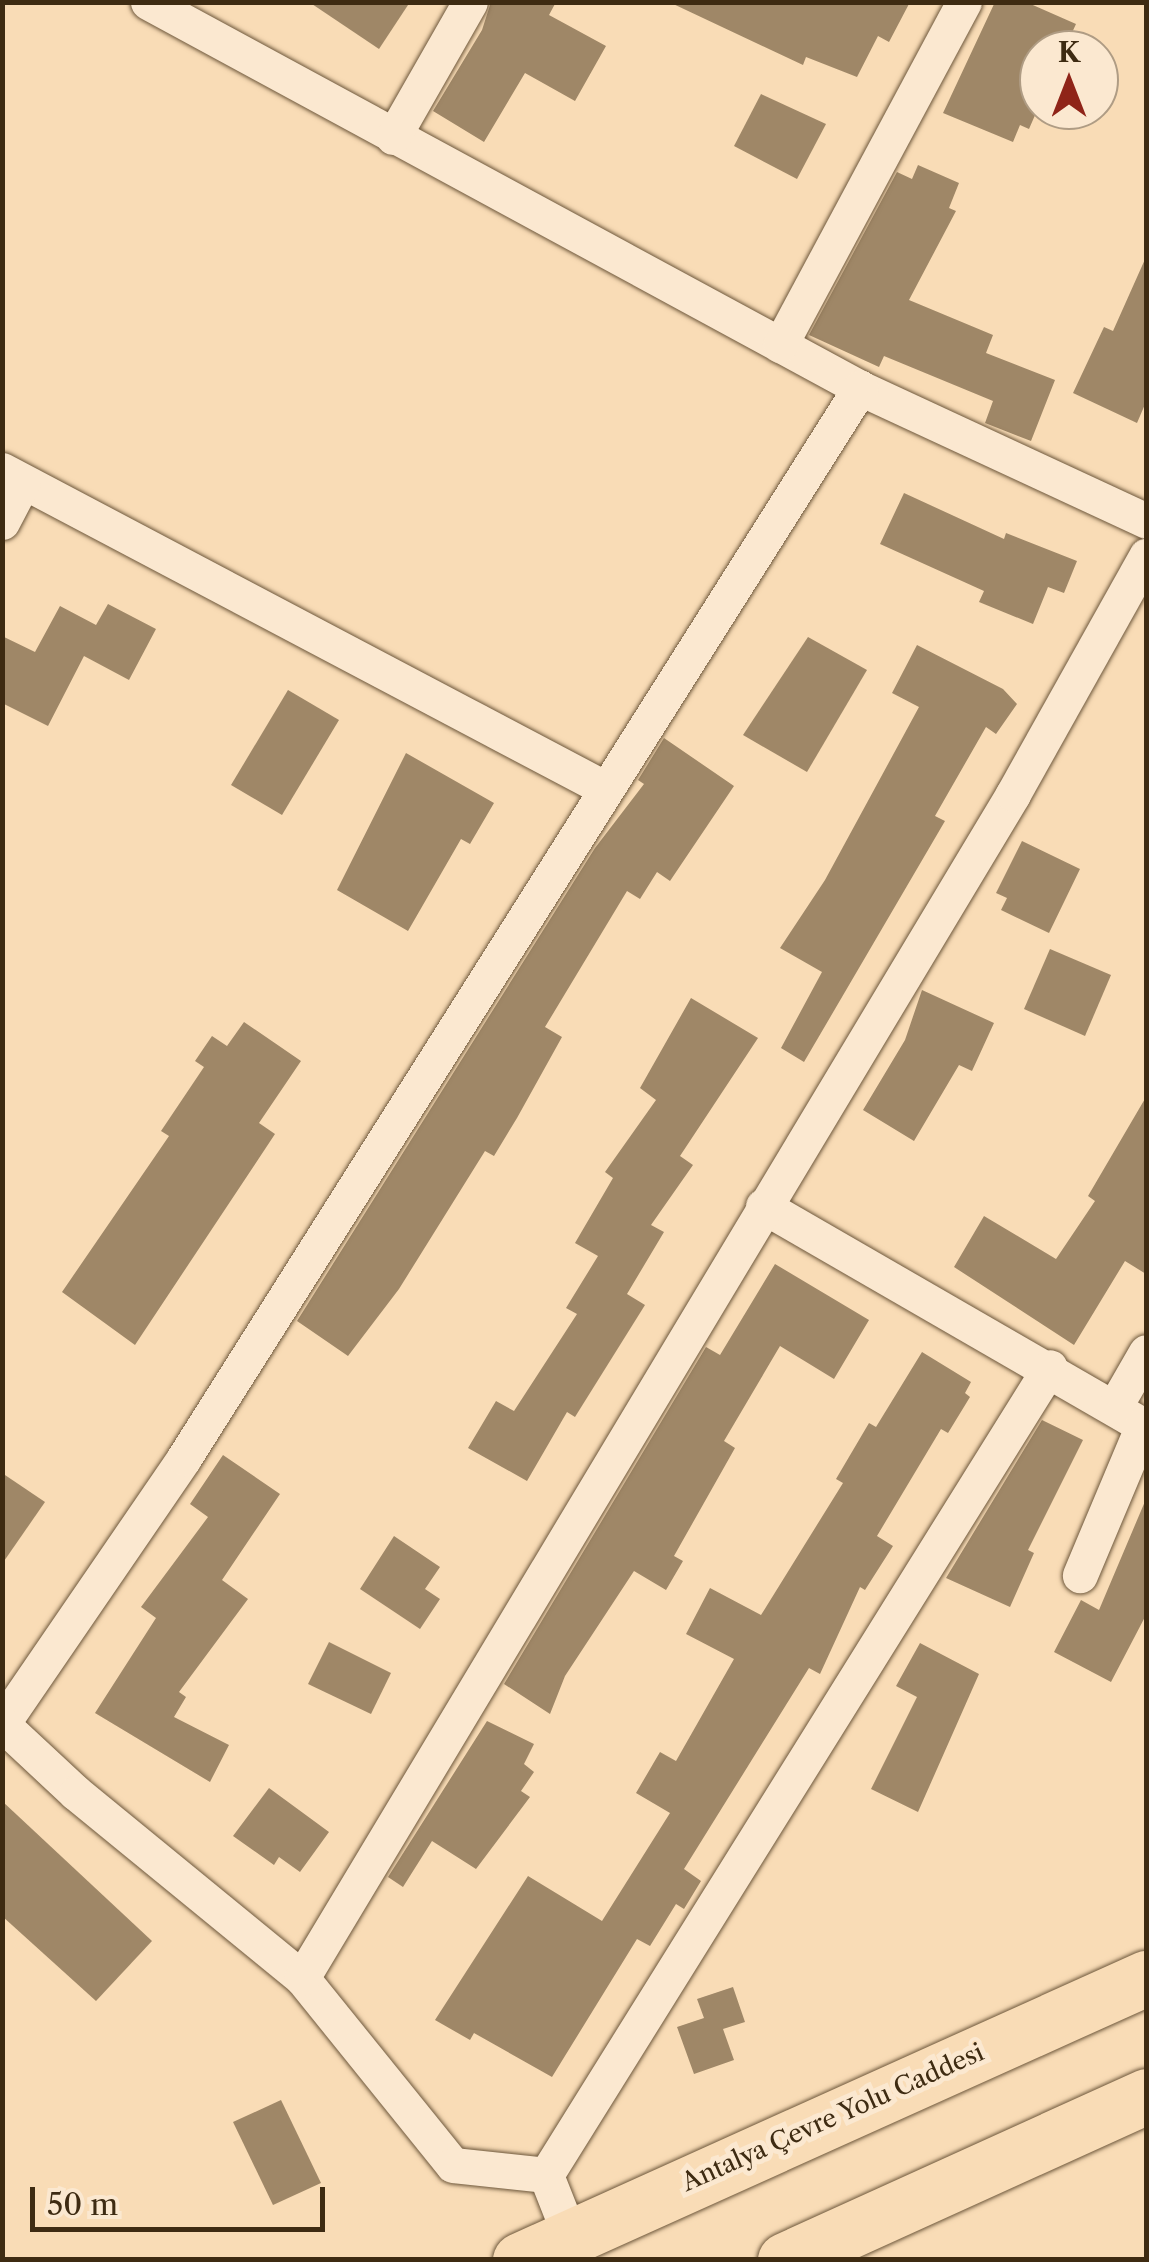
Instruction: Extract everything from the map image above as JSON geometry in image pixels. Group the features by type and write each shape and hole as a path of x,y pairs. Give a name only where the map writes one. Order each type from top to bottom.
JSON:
{"highway":[{"name":"Antalya Çevre Yolu Caddesi","path":"520,2260 1146,1978"},
{"path":"785,2260 1146,2096"}],"street":[{"path":"148,2 860,388 1146,521"},
{"path":"393,137 470,2"},
{"path":"780,345 964,2"},
{"path":"546,2175 453,2165 302,1978 76,1793 2,1724 184,1458 860,388"},
{"path":"2,522 13,476 604,788"},
{"path":"302,1978 1013,794 1146,556"},
{"path":"763,1206 1050,1367 1144,1425 1080,1575"},
{"path":"1115,1406 1146,1352"},
{"path":"546,2175 1050,1367"},
{"path":"546,2175 570,2236"}],"building":[{"path":"309,2 410,2 379,49"},
{"path":"491,2 556,2 549,15 606,46 575,101 525,73 484,142 433,111 482,30"},
{"path":"669,2 910,2 889,42 878,36 857,77 806,57 803,65"},
{"path":"995,2 1026,2 1076,24 1073,30 1019,30 1019,127 1013,142 943,113"},
{"path":"761,94 826,124 797,179 734,146"},
{"path":"918,165 959,183 949,208 956,211 909,300 993,335 986,353 1055,380 1031,441 985,423 993,401 884,356 879,367 809,335 897,172 912,179"},
{"path":"1146,257 1146,402 1137,423 1073,393 1104,327 1113,331"},
{"path":"904,493 1004,539 1006,533 1077,561 1064,593 1048,587 1033,624 979,602 984,591 880,544"},
{"path":"108,604 156,629 129,680 84,656 48,726 2,703 2,636 35,652 60,606 96,625"},
{"path":"808,637 867,670 807,772 743,735"},
{"path":"917,645 1003,689 1017,704 996,734 986,727 935,816 945,821 804,1062 781,1048 822,972 780,948 825,880 919,707 892,693"},
{"path":"288,690 339,720 282,815 231,785"},
{"path":"664,738 734,786 670,881 657,872 640,899 627,891 545,1027 562,1037 517,1118 494,1156 485,1151 399,1289 348,1356 297,1321 595,848 644,784 638,780"},
{"path":"406,753 494,803 470,844 461,839 408,931 337,890"},
{"path":"1022,841 1080,869 1049,933 1001,910 1007,898 996,893"},
{"path":"1050,949 1111,975 1085,1036 1024,1009"},
{"path":"922,990 994,1023 972,1071 959,1065 914,1141 863,1110 905,1040"},
{"path":"691,998 758,1038 680,1156 693,1165 651,1225 664,1232 627,1294 645,1305 575,1417 567,1412 527,1481 468,1448 496,1401 514,1411 577,1314 566,1308 598,1256 575,1243 613,1178 605,1172 656,1100 640,1088"},
{"path":"244,1022 301,1061 259,1123 275,1134 135,1345 62,1292 169,1136 161,1131 204,1067 195,1061 212,1036 227,1046"},
{"path":"1146,1097 1146,1274 1125,1261 1074,1345 954,1267 984,1216 1056,1259 1095,1201 1088,1196"},
{"path":"775,1264 869,1320 834,1379 780,1346 724,1441 735,1448 674,1556 683,1561 666,1590 634,1571 565,1676 550,1714 504,1684 706,1347 720,1355"},
{"path":"922,1352 971,1382 965,1393 970,1397 948,1433 941,1429 877,1536 893,1546 865,1590 860,1587 820,1674 809,1668 684,1869 701,1881 684,1909 676,1904 650,1946 637,1939 552,2077 474,2033 470,2040 435,2020 528,1876 602,1921 670,1813 636,1793 660,1752 676,1761 734,1659 686,1634 710,1588 761,1615 843,1483 836,1479 869,1423 876,1427"},
{"path":"1042,1420 1083,1440 1028,1550 1034,1553 1010,1607 946,1578"},
{"path":"223,1455 280,1494 222,1580 248,1599 179,1692 186,1697 174,1717 229,1745 210,1782 95,1713 156,1618 141,1607 208,1517 190,1504"},
{"path":"2,1473 45,1502 2,1564"},
{"path":"1146,1499 1146,1615 1111,1682 1054,1652 1081,1600 1099,1610"},
{"path":"394,1536 440,1567 425,1589 440,1599 420,1629 360,1589"},
{"path":"329,1642 391,1673 371,1714 308,1684"},
{"path":"920,1643 979,1674 918,1812 871,1789 917,1697 896,1686"},
{"path":"487,1721 534,1744 524,1764 534,1772 521,1791 530,1797 476,1869 432,1841 403,1887 388,1877"},
{"path":"269,1788 329,1832 300,1872 279,1857 274,1865 233,1836"},
{"path":"2,1801 152,1941 96,2001 2,1916"},
{"path":"733,1987 745,2022 723,2029 734,2060 694,2074 677,2027 704,2018 697,1999"},
{"path":"281,2100 321,2183 273,2205 233,2122"}]}
